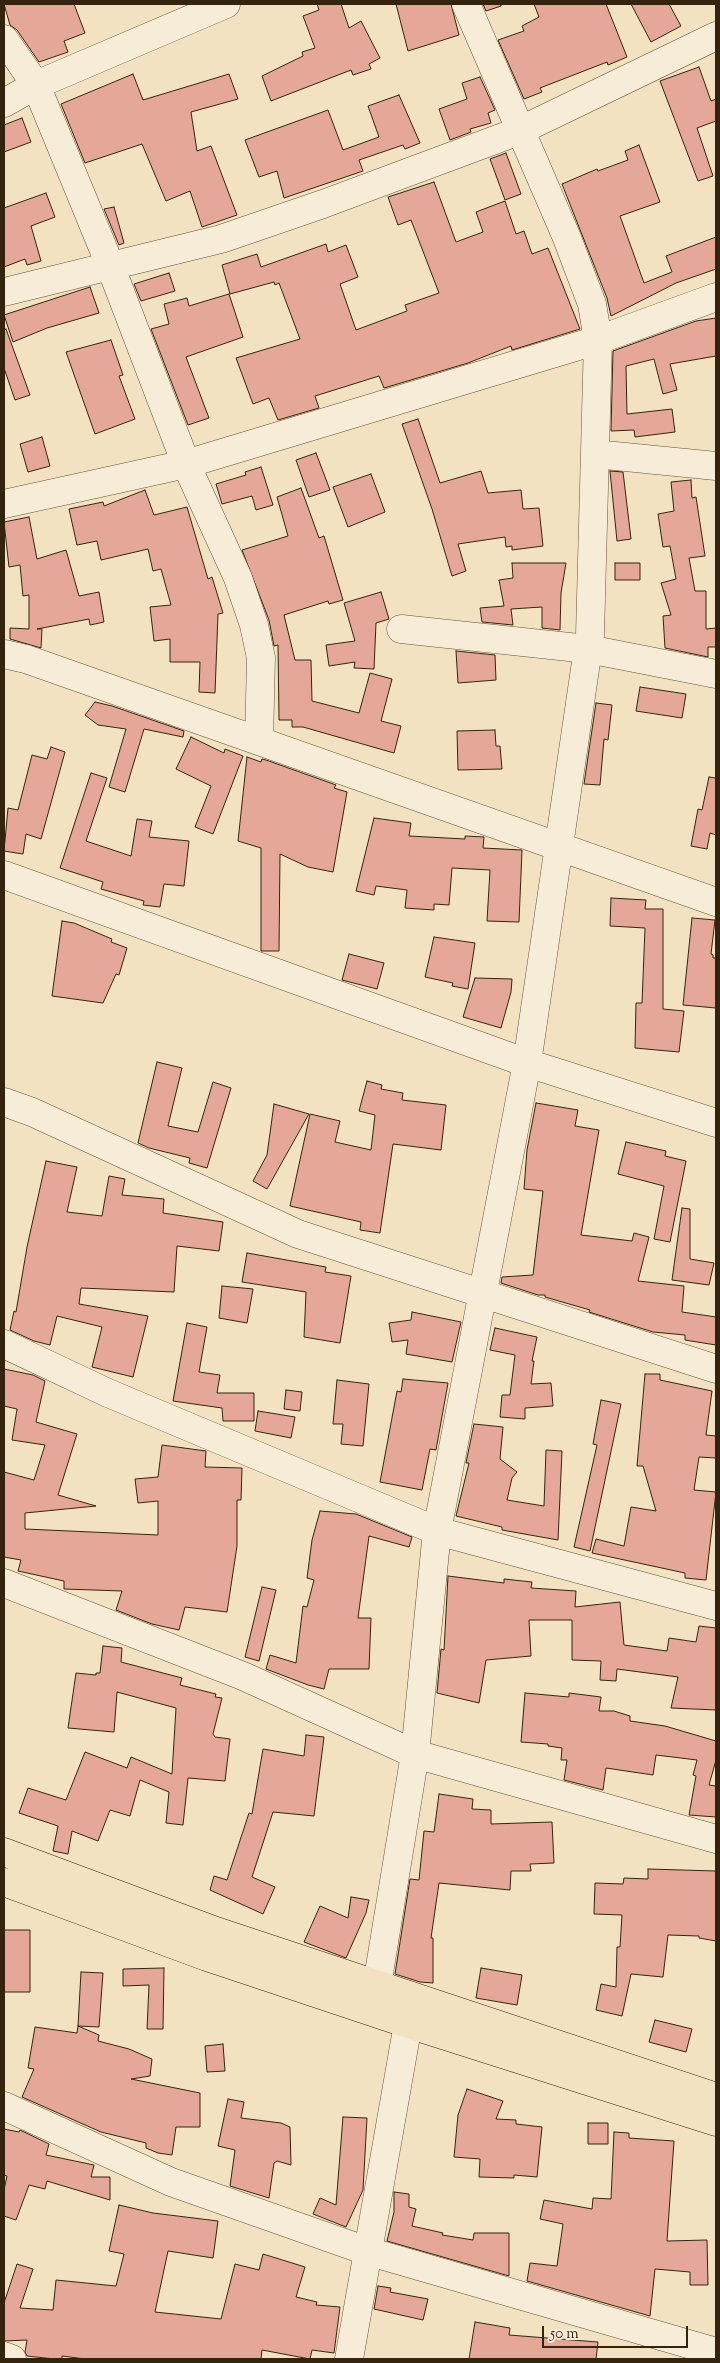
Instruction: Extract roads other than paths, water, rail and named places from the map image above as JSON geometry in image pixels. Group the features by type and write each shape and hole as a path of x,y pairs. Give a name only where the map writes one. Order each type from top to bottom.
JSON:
{"main road":[{"path":"4,1852 216,1932 716,2097"},
{"path":"4,1882 207,1957 408,2024 716,2122"}],"street":[{"path":"4,103 36,85 226,4"},
{"path":"377,1985 415,1754 438,1531 527,1064 588,649 598,340 588,296 566,238 466,4"},
{"path":"4,292 221,239 323,204 519,131 716,36"},
{"path":"4,38 36,85 110,265 186,464 238,578 254,625 261,658 259,741"},
{"path":"4,504 186,464 598,340 716,297"},
{"path":"595,454 716,466"},
{"path":"401,629 588,649 716,674"},
{"path":"4,654 26,659 716,902"},
{"path":"4,875 527,1064 716,1123"},
{"path":"4,1102 32,1112 298,1234 716,1369"},
{"path":"4,1344 108,1393 438,1531 716,1606"},
{"path":"4,1583 243,1676 415,1754 716,1839"},
{"path":"349,2359 408,2024"},
{"path":"4,2106 171,2182 367,2251 716,2352"},
{"path":"4,2356 12,2359"}]}
